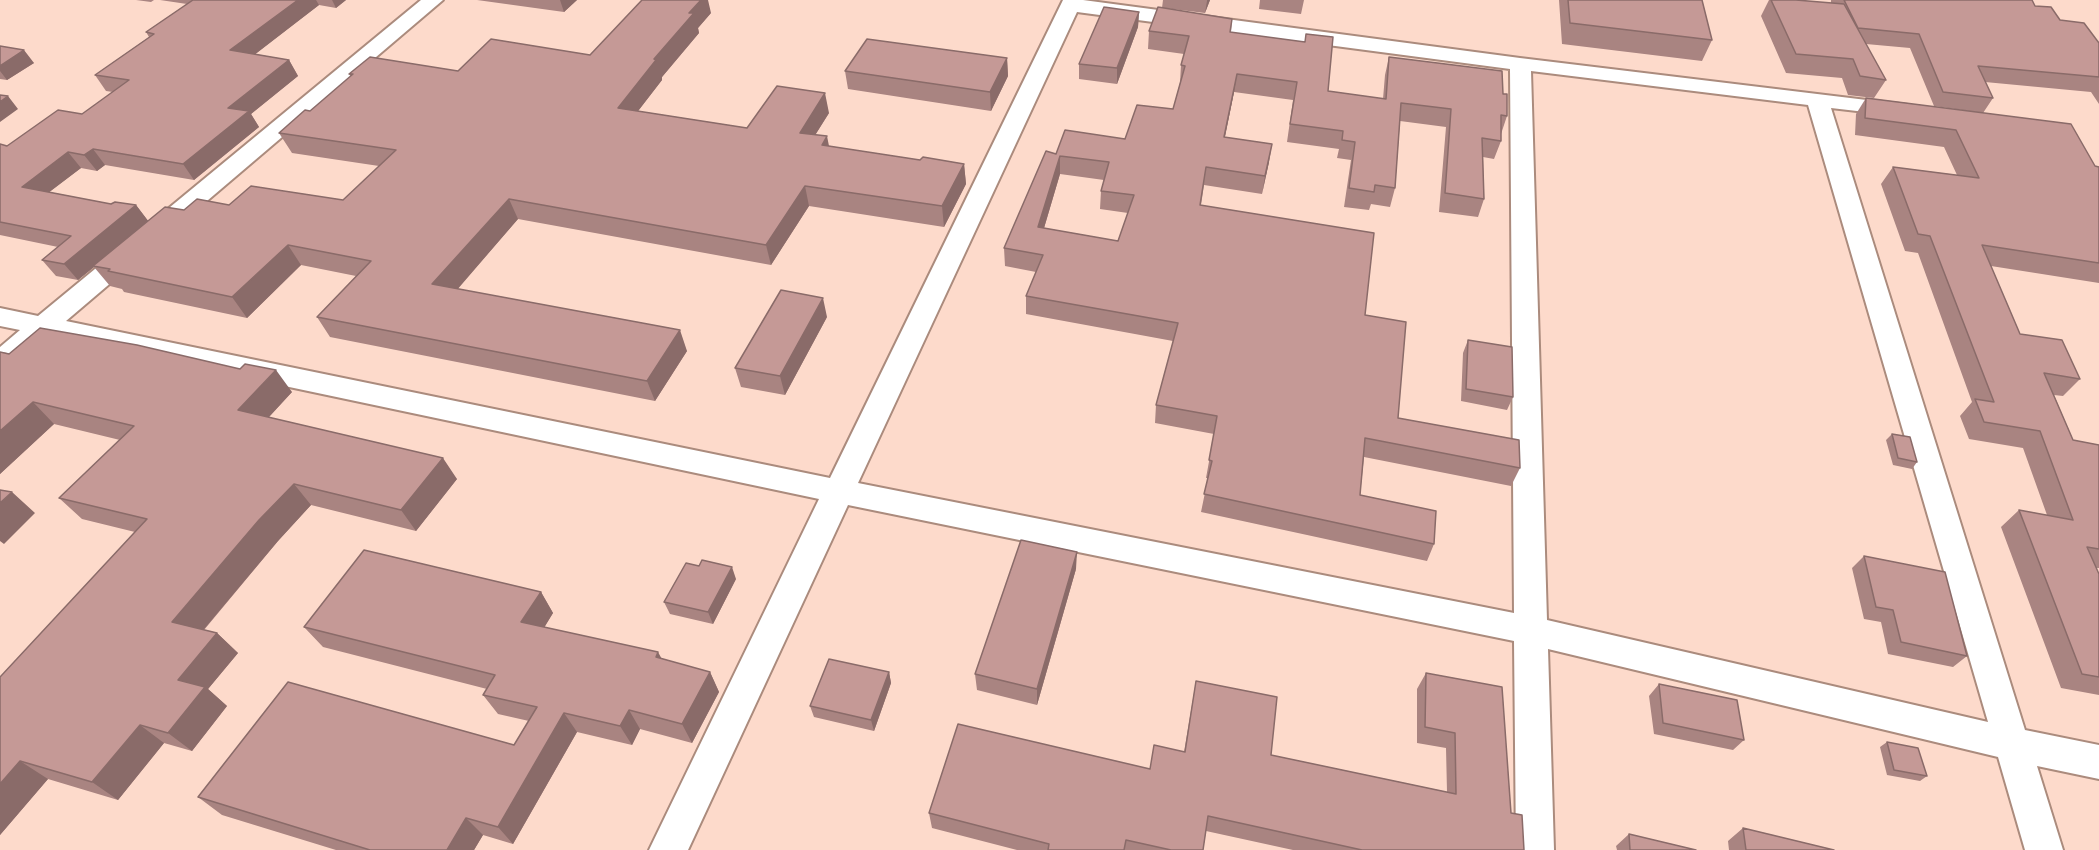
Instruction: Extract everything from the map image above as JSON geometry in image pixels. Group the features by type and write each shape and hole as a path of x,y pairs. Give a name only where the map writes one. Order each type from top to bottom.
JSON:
{"street":[{"path":"0,362 433,0"},
{"path":"668,850 841,492 1072,2 1520,64 1920,113"},
{"path":"1520,64 1529,630 1535,850"},
{"path":"1817,99 2044,850"},
{"path":"0,317 841,492 1529,630 2012,744 2099,762"}],"building":[{"path":"193,0 298,0 230,50 289,60 228,108 249,111 183,164 93,149 84,155 68,152 22,187 111,204 115,202 136,205 64,264 42,260 71,236 0,222 0,144 7,146 58,110 82,114 129,80 95,75 154,34 146,32"},
{"path":"642,0 701,0 689,13 694,13 654,59 656,60 618,108 747,128 777,86 825,93 800,133 827,136 822,145 920,160 923,157 964,164 942,206 805,186 766,245 509,199 432,284 680,330 647,381 317,317 371,261 288,245 232,297 93,266 165,207 184,210 197,199 229,205 251,186 343,200 396,150 279,133 305,110 310,111 370,57 458,71 491,39 590,55"},
{"path":"1568,0 1702,0 1712,40 1570,23"},
{"path":"1771,0 1844,4 1886,80 1860,76 1853,59 1796,54"},
{"path":"1844,0 2032,0 2035,6 2051,7 2060,20 2084,23 2099,43 2099,77 1978,66 1993,98 1943,92 1919,34 1858,28"},
{"path":"1104,7 1139,12 1117,68 1079,64"},
{"path":"1158,7 1232,19 1230,32 1305,42 1306,34 1333,37 1328,91 1386,99 1389,57 1502,71 1503,94 1507,94 1507,116 1501,115 1501,141 1482,138 1484,199 1445,193 1451,109 1401,103 1395,188 1375,185 1374,192 1349,188 1355,142 1342,140 1343,131 1290,124 1297,82 1237,74 1224,137 1272,144 1265,176 1206,167 1200,205 1374,233 1365,315 1406,322 1398,418 1519,440 1520,468 1365,438 1360,495 1436,511 1434,544 1204,494 1212,461 1209,460 1217,416 1156,405 1178,323 1026,296 1043,255 1004,248 1046,151 1056,154 1065,130 1125,139 1137,105 1173,109 1185,66 1181,65 1189,36 1149,31","holes":["1060,156 1109,162 1101,191 1134,195 1118,241 1038,227"]},
{"path":"867,39 1007,58 990,92 845,71"},
{"path":"0,46 24,50 0,66"},
{"path":"0,95 8,96 0,102"},
{"path":"1866,98 2071,124 2095,166 2099,167 2099,263 1982,245 2020,334 2062,340 2080,379 2044,373 2073,440 2099,445 2099,549 2087,547 2099,574 2099,677 2082,674 2019,510 2073,520 2040,431 1984,422 1975,399 1994,402 1930,236 1918,234 1893,167 1979,178 1956,130 1865,118"},
{"path":"781,290 823,298 780,376 735,368"},
{"path":"40,328 137,345 240,369 245,364 276,370 238,410 443,458 401,510 294,484 259,520 172,622 217,633 178,680 205,687 168,733 140,725 92,782 20,761 0,784 0,677 147,519 59,498 134,426 33,402 0,431 0,352 9,354"},
{"path":"1468,340 1512,347 1513,397 1466,389"},
{"path":"1892,434 1910,437 1917,462 1898,458"},
{"path":"0,490 12,492 0,503"},
{"path":"1021,540 1077,552 1037,689 975,674"},
{"path":"364,550 541,592 521,622 658,652 656,657 710,672 682,724 629,710 620,726 564,713 498,827 466,818 447,850 370,850 198,797 288,682 514,745 537,707 483,695 495,675 304,627"},
{"path":"1864,556 1945,572 1967,656 1901,642 1893,610 1876,607"},
{"path":"702,560 732,567 708,612 664,602 686,563 699,566"},
{"path":"829,659 889,672 871,720 810,706"},
{"path":"1426,673 1502,687 1511,813 1522,815 1524,850 1362,850 1208,816 1203,850 1171,850 1126,840 1124,850 1048,850 1049,844 929,813 958,724 1150,769 1154,745 1185,752 1196,681 1277,697 1271,755 1456,794 1455,733 1425,727"},
{"path":"1659,684 1737,700 1744,740 1663,723"},
{"path":"1887,742 1918,748 1927,776 1894,770"},
{"path":"1743,828 1834,850 1746,850"},
{"path":"1629,834 1696,850 1630,850"}]}
